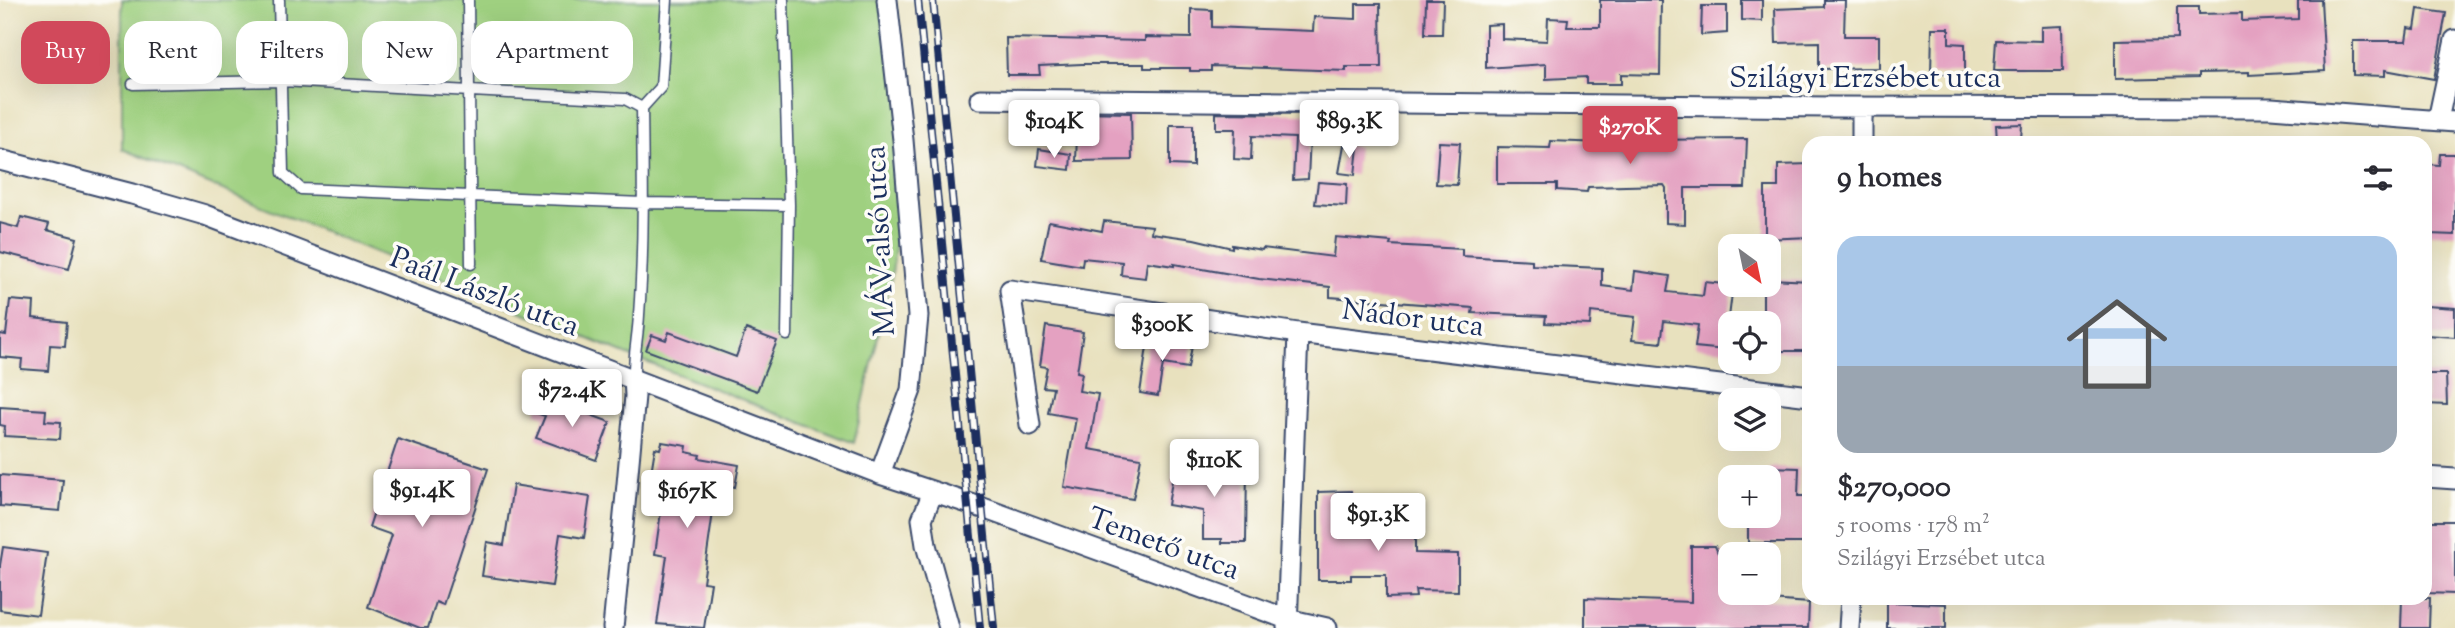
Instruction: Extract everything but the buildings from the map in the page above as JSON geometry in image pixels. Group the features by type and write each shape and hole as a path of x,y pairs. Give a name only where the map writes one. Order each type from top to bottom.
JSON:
{"street":[{"name":"MÁV-alsó utca","path":"880,474 911,390 918,316 903,140 887,0"},
{"path":"2446,121 2455,40"},
{"name":"Szilágyi Erzsébet utca","path":"980,99 2272,108 2446,121"},
{"path":"1862,107 1862,136"},
{"name":"Paál László utca","path":"0,160 205,215 880,474 983,508"},
{"name":"Nádor utca","path":"1030,425 1010,290 1298,333 1802,395"},
{"path":"1287,624 1298,333"},
{"path":"612,628 631,446 634,379"},
{"path":"2432,477 2455,479"},
{"path":"933,492 922,519 926,545 949,628"},
{"name":"Temető utca","path":"983,508 1287,624 1326,628"},
{"path":"1849,628 1851,605"}],"lane":[{"path":"279,0 280,21"},
{"path":"468,0 471,264"},
{"path":"634,379 633,357 639,317 643,203 642,108 660,87 667,0"},
{"path":"783,0 789,205 787,335"},
{"path":"281,84 283,173 301,189 643,203 789,205"},
{"path":"344,84 625,99 642,108"}],"green space":[{"path":"122,0 888,0 907,141 892,274 854,443 633,357 122,149"}],"railway":[{"path":"918,0 980,628"},
{"path":"933,0 994,628"}]}
